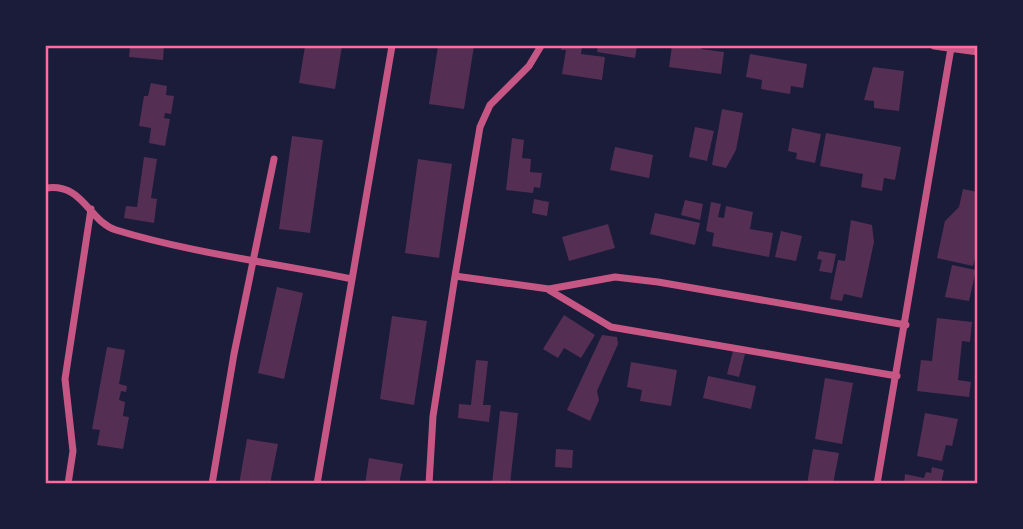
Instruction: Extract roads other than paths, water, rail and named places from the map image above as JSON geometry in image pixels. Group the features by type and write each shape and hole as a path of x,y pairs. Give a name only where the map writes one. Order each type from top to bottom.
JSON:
{"street":[{"path":"317,484 392,46"},
{"path":"429,484 433,416 480,127 490,105 529,66 541,46"},
{"path":"934,46 978,52"},
{"path":"877,484 951,48"},
{"path":"212,484 274,159"},
{"path":"46,188 63,189 79,196 111,228 176,244 352,279"},
{"path":"68,484 73,451 65,379 92,209"},
{"path":"455,276 549,289 615,278 636,280 906,325"},
{"path":"549,289 611,327 897,376"}]}
